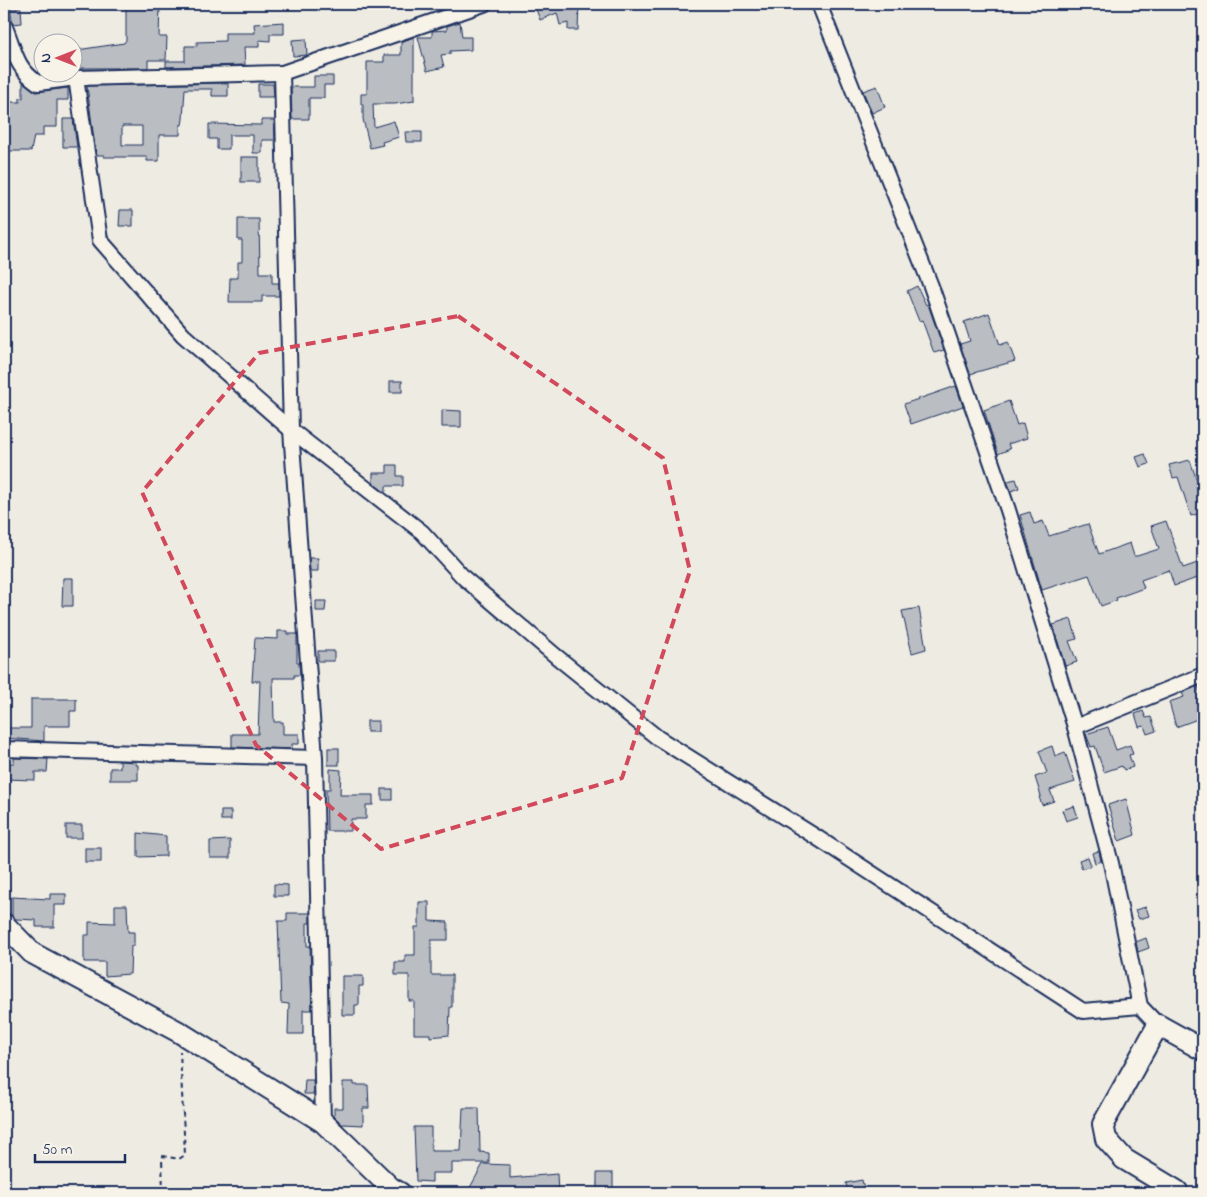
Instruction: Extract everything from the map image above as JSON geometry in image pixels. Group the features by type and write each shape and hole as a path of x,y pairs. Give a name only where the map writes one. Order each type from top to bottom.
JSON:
{"street":[{"path":"82,78 282,73 462,8 484,4"},
{"path":"819,4 931,286 1008,510 1075,726 1111,863 1140,1006 1153,1030 1203,1050"},
{"path":"4,25 13,44 15,59 32,78"},
{"path":"282,73 291,430 315,758 323,1122"},
{"path":"77,82 100,240 183,334 291,430 422,532 464,578 557,657 658,738 816,837 1083,1011 1140,1006"},
{"path":"1075,726 1203,675"},
{"path":"4,749 315,758"},
{"path":"4,924 32,953 179,1032 323,1122 391,1188 400,1193"},
{"path":"1153,1030 1103,1124 1106,1140 1124,1159 1177,1191 1177,1193"}],"path":[{"path":"163,1193 163,1156 179,1159 185,1155 179,1032"}],"highlighted area":[{"path":"458,316 663,458 690,571 622,778 381,849 256,745 142,492 259,353"}],"building":[{"path":"133,4 160,4 159,37 167,37 166,60 148,60 148,68 82,68 82,49 124,43 126,40 126,7 133,7"},
{"path":"534,4 579,4 578,30 568,30 568,23 560,25 557,13 540,20"},
{"path":"10,8 21,8 22,23 13,24"},
{"path":"284,22 284,34 270,34 270,41 259,40 259,47 244,47 245,65 166,67 166,61 185,61 185,46 197,46 197,42 225,41 225,33 255,33 254,24"},
{"path":"460,22 462,37 471,37 471,50 450,51 450,54 441,55 444,67 427,71 418,37 432,37 432,31 447,30 447,26"},
{"path":"414,37 414,101 395,104 373,104 374,127 394,121 399,137 382,142 383,145 370,148 363,119 363,105 361,105 361,94 367,94 367,62 384,62 384,55 401,55 401,42"},
{"path":"306,39 307,55 293,56 292,40"},
{"path":"314,76 333,76 333,85 324,85 324,98 309,98 309,119 292,119 291,87 314,87"},
{"path":"23,82 36,92 68,88 68,100 57,100 57,127 43,127 43,136 34,136 31,151 4,151 4,121 9,121 9,102 20,102 20,98 23,98"},
{"path":"228,83 228,96 212,96 212,89 185,89 180,135 159,135 159,161 147,161 147,157 104,157 104,155 96,155 87,86","holes":["122,126 142,126 142,145 122,145"]},
{"path":"258,84 273,84 274,97 258,97"},
{"path":"877,86 885,107 872,113 863,91"},
{"path":"63,119 73,119 77,147 63,147"},
{"path":"261,120 274,120 275,140 262,140 262,153 253,153 253,135 229,135 229,149 217,149 217,139 209,139 209,124 261,125"},
{"path":"405,132 422,132 422,142 406,142"},
{"path":"241,157 259,157 259,182 241,182"},
{"path":"120,210 133,210 133,226 119,226"},
{"path":"238,219 259,219 260,273 272,273 272,283 279,283 279,296 262,296 262,302 229,302 230,278 238,278 238,262 242,262 242,240 238,240"},
{"path":"917,286 926,305 928,304 944,350 934,353 922,320 919,321 907,291"},
{"path":"989,313 1000,345 1008,342 1015,361 970,374 960,344 970,341 964,322"},
{"path":"390,381 402,381 402,392 390,392"},
{"path":"956,386 963,406 911,424 904,404"},
{"path":"1009,401 1017,425 1023,423 1027,438 1008,444 1010,449 998,454 984,410"},
{"path":"442,410 461,411 461,427 442,427"},
{"path":"1145,454 1149,464 1140,467 1136,457"},
{"path":"1190,460 1198,484 1203,482 1203,512 1191,516 1178,477 1173,478 1169,465"},
{"path":"387,465 397,465 397,476 403,476 403,486 386,486 386,491 383,491 373,483 373,473 387,473"},
{"path":"1016,479 1019,488 1011,491 1007,481"},
{"path":"1030,512 1034,524 1043,521 1049,536 1088,524 1099,554 1130,543 1134,556 1159,549 1151,526 1166,521 1183,568 1203,561 1203,576 1174,586 1169,570 1141,580 1144,588 1116,598 1117,600 1101,606 1089,575 1042,590 1020,515"},
{"path":"309,558 318,558 318,571 310,571"},
{"path":"63,578 73,578 73,606 62,606"},
{"path":"316,601 326,601 325,611 316,611"},
{"path":"919,608 926,649 912,653 902,611"},
{"path":"1071,619 1077,639 1069,641 1077,662 1065,666 1053,625"},
{"path":"278,631 288,631 288,634 297,634 297,663 299,663 300,675 294,675 294,678 273,678 274,722 283,722 283,734 299,734 299,744 292,744 292,749 232,747 232,734 258,734 260,681 252,681 255,638 278,639"},
{"path":"318,651 334,651 334,661 318,661"},
{"path":"1198,686 1203,701 1203,717 1176,727 1169,702 1184,697 1182,693"},
{"path":"31,699 76,699 76,711 70,711 70,726 44,726 44,741 4,738 4,728 31,728"},
{"path":"1143,711 1146,718 1151,717 1156,731 1147,734 1144,726 1139,727 1135,714"},
{"path":"367,721 378,721 378,732 367,732"},
{"path":"1108,727 1116,750 1130,745 1133,754 1129,755 1133,767 1124,770 1122,766 1104,772 1095,746 1091,747 1086,734"},
{"path":"1052,746 1055,756 1065,752 1075,782 1050,790 1054,801 1042,805 1035,777 1047,773 1039,751"},
{"path":"328,748 339,748 339,765 328,765"},
{"path":"14,758 48,759 47,772 35,772 35,780 4,779 4,763 14,763"},
{"path":"120,761 136,762 136,765 138,765 138,780 110,780 110,768 120,768"},
{"path":"330,769 341,770 340,795 373,795 373,805 366,805 366,819 351,819 351,831 327,831 326,789 330,789"},
{"path":"382,789 392,789 392,800 382,800"},
{"path":"1126,799 1135,835 1119,841 1108,805"},
{"path":"1074,806 1078,817 1066,821 1062,810"},
{"path":"221,811 231,811 231,820 221,820"},
{"path":"66,825 82,825 82,838 66,838"},
{"path":"138,833 166,836 166,856 138,857"},
{"path":"230,840 230,858 210,858 210,841"},
{"path":"85,848 101,848 101,862 85,862"},
{"path":"1099,851 1101,861 1095,863 1092,853"},
{"path":"1088,857 1091,865 1082,869 1079,860"},
{"path":"274,884 288,885 288,896 274,896"},
{"path":"50,894 66,894 66,905 54,905 54,927 36,927 36,920 16,919 12,916 12,897 50,899"},
{"path":"419,902 429,902 429,921 448,922 448,940 431,940 431,975 452,975 452,1007 450,1007 449,1035 430,1037 430,1034 414,1034 414,1001 409,1001 409,975 395,975 395,962 405,962 405,955 415,955 415,927 419,927"},
{"path":"115,905 127,905 128,932 134,932 134,946 131,946 130,974 105,976 105,962 84,962 84,935 89,935 89,922 115,923"},
{"path":"1146,907 1149,916 1139,919 1135,910"},
{"path":"287,913 310,913 310,923 307,923 307,946 310,946 312,1010 303,1010 303,1034 288,1034 289,1004 281,1003 278,921 287,921"},
{"path":"1146,938 1149,948 1138,952 1136,942"},
{"path":"342,976 363,976 363,986 359,986 359,1005 355,1005 355,1015 342,1015"},
{"path":"305,1080 313,1080 314,1094 304,1094"},
{"path":"343,1082 354,1082 354,1085 368,1085 369,1108 363,1108 363,1125 342,1124 334,1116 334,1108 343,1108"},
{"path":"463,1108 479,1108 480,1152 489,1153 489,1163 452,1163 452,1173 432,1173 432,1182 416,1181 414,1127 431,1127 431,1151 461,1151"},
{"path":"483,1164 510,1165 510,1178 557,1174 558,1193 534,1193 534,1188 467,1193"},
{"path":"597,1173 613,1173 613,1193 597,1193"},
{"path":"862,1180 865,1193 848,1193 846,1183"}]}
